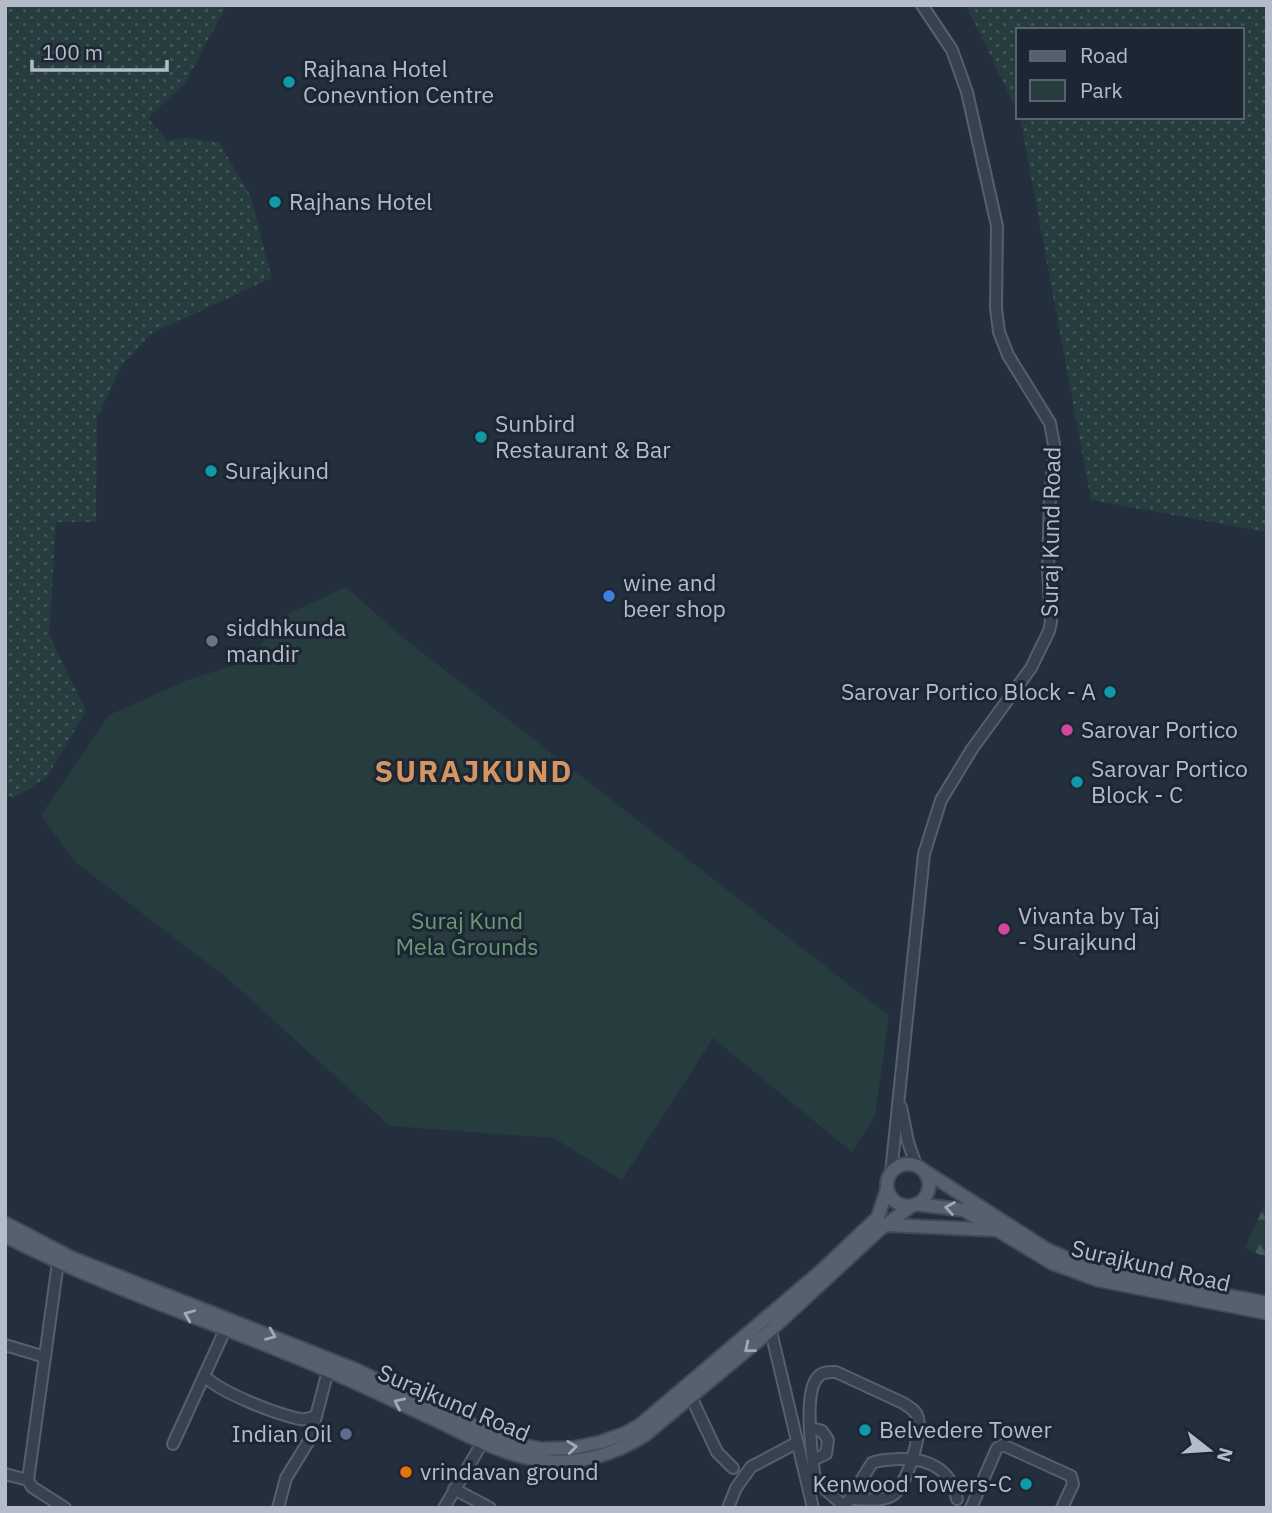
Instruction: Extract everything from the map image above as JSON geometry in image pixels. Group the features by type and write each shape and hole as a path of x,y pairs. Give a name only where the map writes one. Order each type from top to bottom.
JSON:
{"main road":[{"path":"904,1164 920,1167 929,1180 926,1196 913,1205 899,1204 887,1189 891,1173 904,1164"},
{"name":"Surajkund Road","path":"920,1167 1046,1249 1082,1265 1112,1274 1267,1303"},
{"name":"Surajkund Road","path":"5,1236 354,1369 524,1457 547,1461 602,1455 645,1435 691,1397 878,1217 887,1189"},
{"name":"Surajkund Road","path":"5,1223 59,1257 225,1330 486,1438 530,1448 589,1445 626,1433 640,1425 770,1323 913,1205 964,1210 1052,1263 1098,1280 1267,1313"},
{"path":"886,1225 998,1230"}],"street":[{"name":"Suraj Kund Road","path":"891,1173 923,854 941,800 972,749 1026,674 1051,622 1048,572 1050,495 1055,450 1050,424 1008,355 999,332 996,308 997,226 967,92 952,50 922,5"},
{"path":"898,1094 908,1142 920,1167"},
{"path":"59,1257 28,1480 32,1487 65,1508"},
{"path":"770,1323 813,1508"},
{"path":"173,1444 225,1330"},
{"path":"5,1345 45,1356"},
{"path":"278,1508 286,1478 310,1439 328,1371"},
{"path":"836,1372 912,1409 918,1418 918,1438 911,1459 904,1480 891,1497 844,1504 818,1483 814,1472 810,1408 815,1382 820,1374 836,1372"},
{"path":"204,1376 217,1387 260,1405 301,1419 316,1416"},
{"path":"691,1397 717,1452 733,1468"},
{"path":"811,1428 822,1431 828,1440 827,1454 813,1460"},
{"path":"444,1508 486,1438"},
{"path":"727,1508 736,1488 751,1467 796,1443"},
{"path":"971,1508 997,1448 1003,1445 1071,1476 1073,1484 1062,1508"},
{"path":"844,1504 872,1463 911,1459 933,1464 946,1472 957,1499"},
{"path":"5,1475 28,1480"},
{"path":"454,1489 490,1508"}],"green space":[{"path":"5,5 227,5 185,83 148,118 167,141 185,138 219,142 250,195 272,278 152,333 122,365 97,418 96,522 56,522 49,635 86,711 47,777 12,799 5,793"},
{"path":"966,5 1267,5 1267,532 1091,500 1020,119 1244,119 1244,28 1016,28 1016,109"},
{"name":"Suraj Kund Mela Grounds","path":"346,587 400,635 889,1016 875,1116 852,1152 713,1038 622,1180 554,1138 390,1126 226,977 75,862 41,815 109,715 190,679 257,659 269,628 290,613"},
{"path":"1267,1199 1267,1258 1245,1248"}],"place":[{"name":"Rajhana Hotel Conevntion Centre","path":"289,82"},
{"name":"Rajhans Hotel","path":"275,202"},
{"name":"Sunbird Restaurant & Bar","path":"481,437"},
{"name":"Surajkund","path":"211,471"},
{"name":"wine and beer shop","path":"609,596"},
{"name":"siddhkunda mandir","path":"212,641"},
{"name":"Sarovar Portico Block - A","path":"1110,692"},
{"name":"Sarovar Portico","path":"1067,730"},
{"name":"Sarovar Portico Block - C","path":"1077,782"},
{"name":"Vivanta by Taj - Surajkund","path":"1004,929"},
{"name":"Belvedere Tower","path":"865,1430"},
{"name":"Indian Oil","path":"346,1434"},
{"name":"vrindavan ground","path":"406,1472"},
{"name":"Kenwood Towers-C","path":"1026,1484"}],"district":[{"name":"SURAJKUND","path":"474,772"}]}
